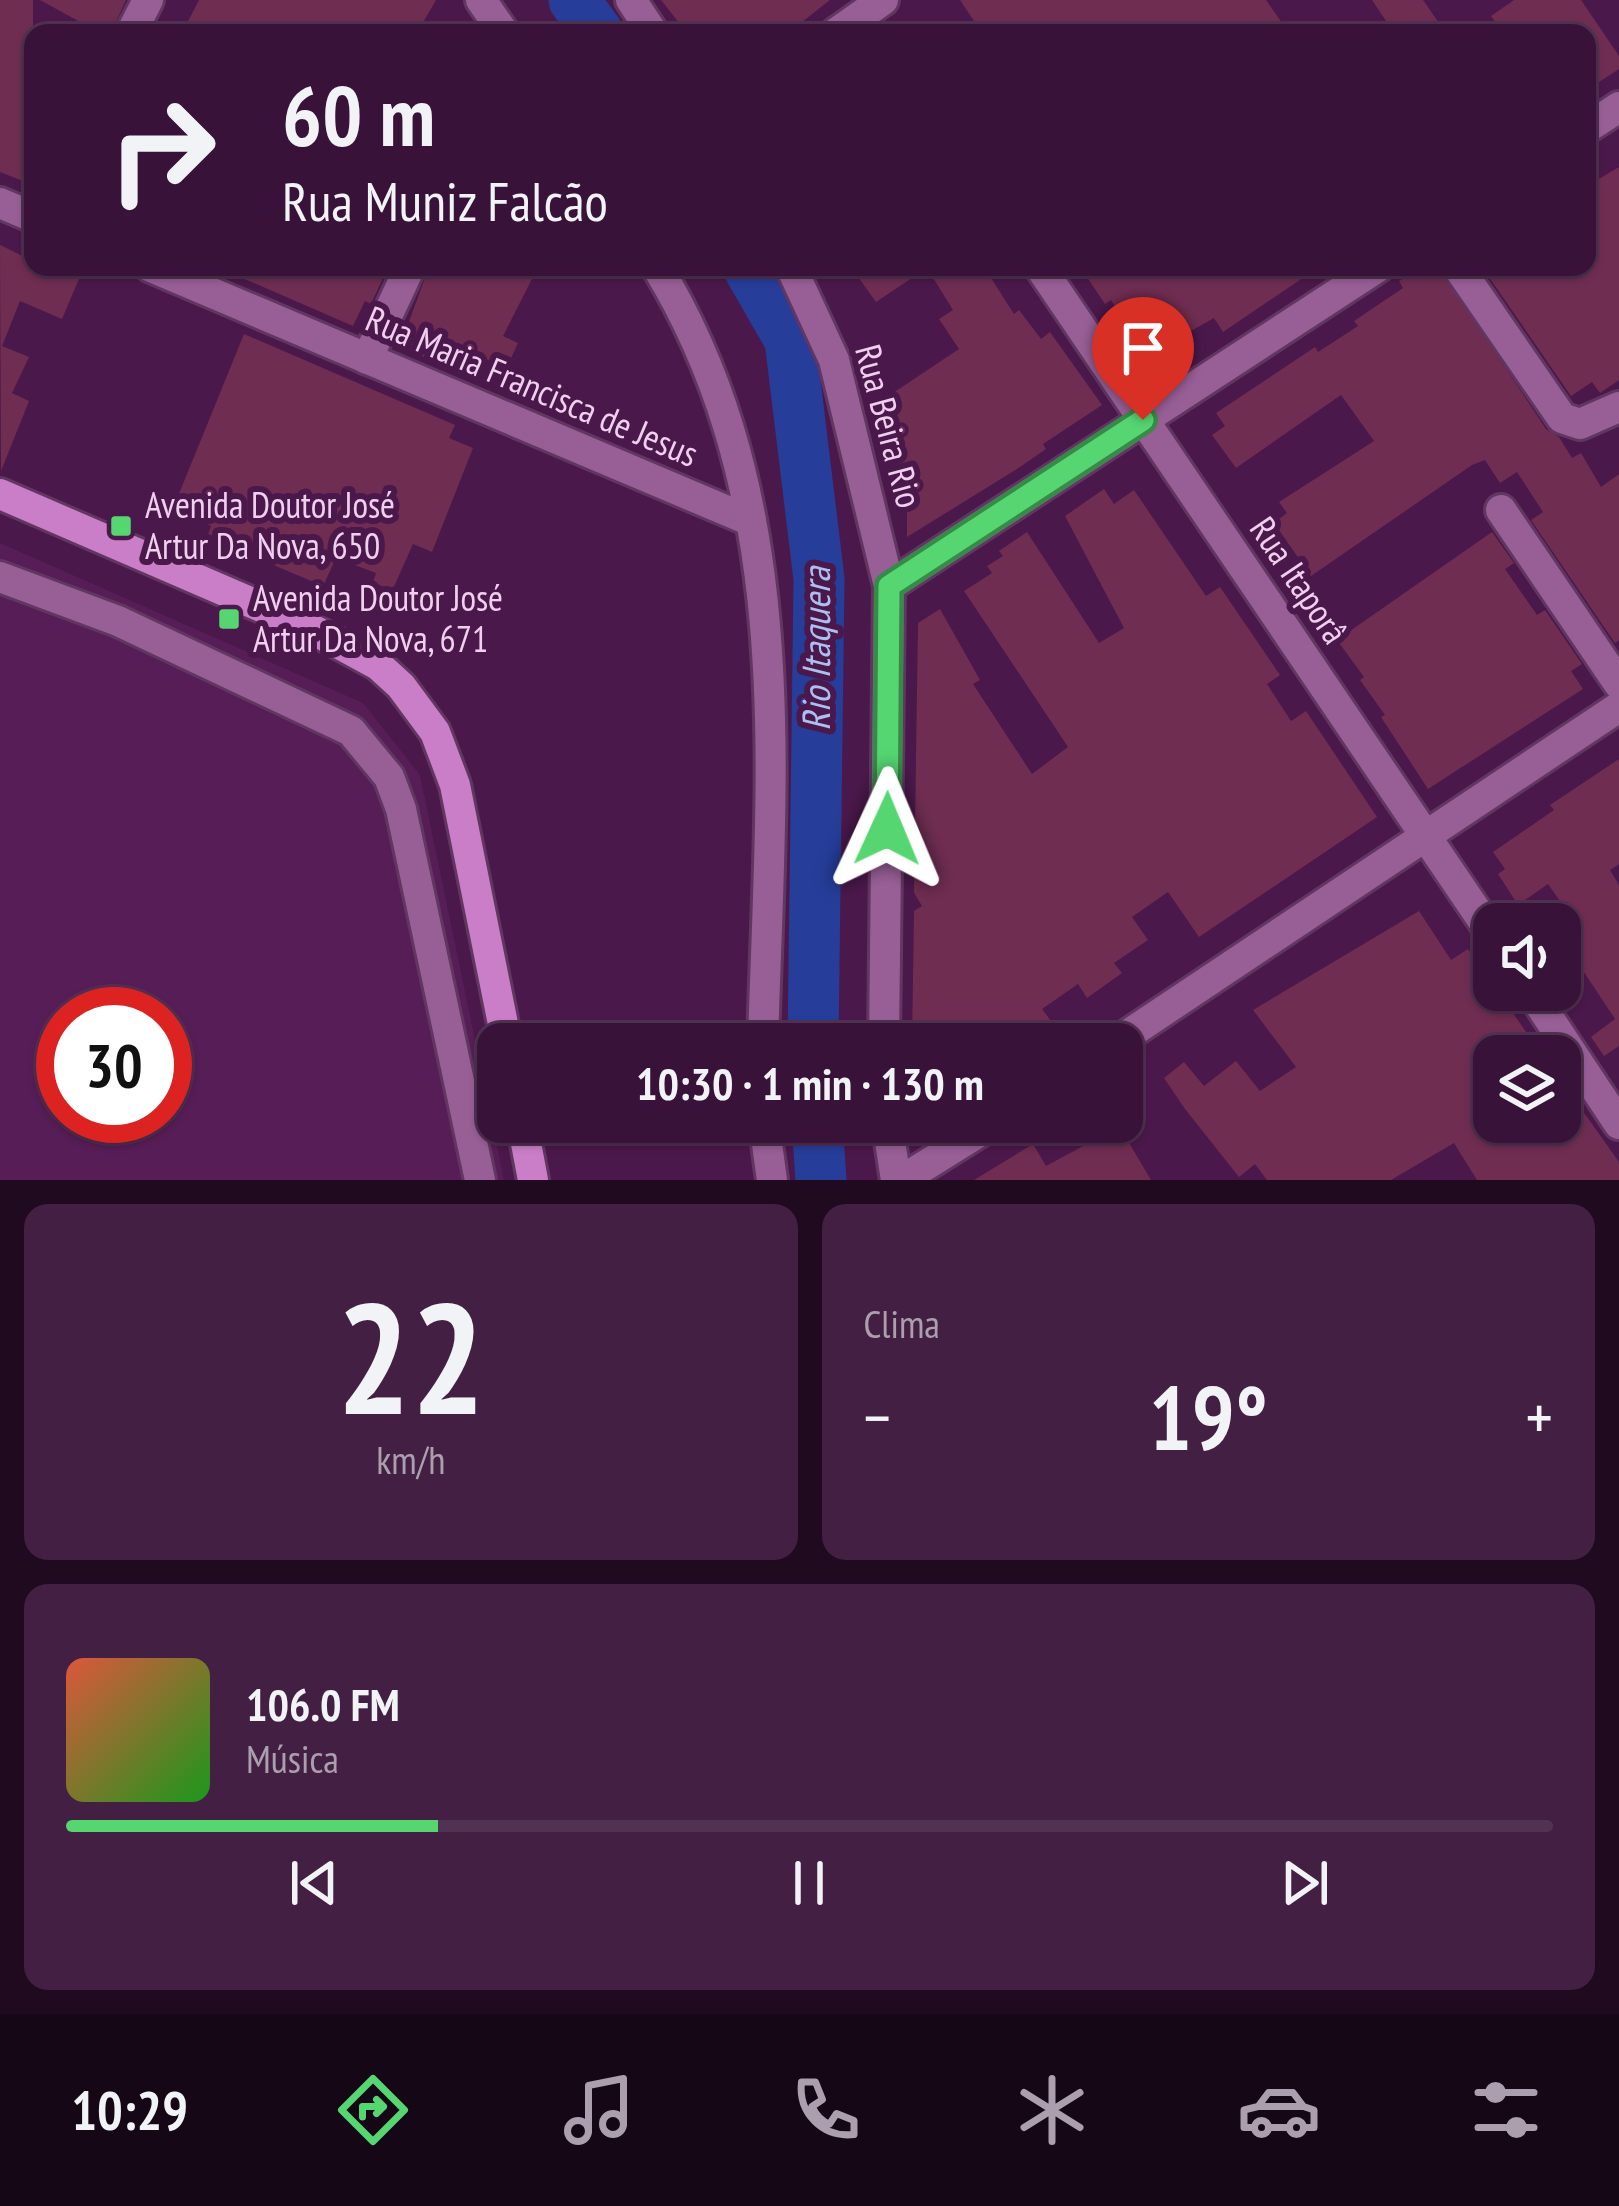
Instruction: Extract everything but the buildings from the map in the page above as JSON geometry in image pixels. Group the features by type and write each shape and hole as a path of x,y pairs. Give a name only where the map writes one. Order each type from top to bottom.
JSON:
{"main road":[{"path":"0,494 310,628 378,665 401,686 435,732 455,785 503,1023"},
{"path":"526,1143 533,1180"}],"street":[{"name":"Rua Maria Francisca de Jesus","path":"172,276 751,521"},
{"path":"368,359 406,276"},
{"path":"661,276 712,386 751,521 768,623 771,695 763,1023"},
{"name":"Rua Beira Rio","path":"795,276 834,360 889,586 884,1023"},
{"name":"Rua Itaporâ","path":"1046,276 1473,906"},
{"path":"889,586 1364,276"},
{"path":"1464,276 1562,418 1580,424 1619,407"},
{"path":"1502,510 1619,684"},
{"path":"0,577 118,621 351,731 372,752 401,809 480,1180"},
{"path":"1143,1025 1619,707"},
{"path":"1544,1011 1619,1124"},
{"path":"767,1143 772,1180"},
{"path":"891,1143 899,1180 960,1143"}],"shaded area":[{"path":"0,543 363,703 420,775 477,1050 477,1143 496,1143 504,1180 0,1180"}],"waterway":[{"name":"Rio Itaquera","path":"574,0 591,24"},
{"name":"Rio Itaquera","path":"753,276 790,340 819,579 813,1023"},
{"name":"Rio Itaquera","path":"818,1143 821,1180"}],"place":[{"name":"Avenida Doutor José Artur Da Nova, 650","path":"121,526"},
{"name":"Avenida Doutor José Artur Da Nova, 671","path":"229,619"}],"route":[{"path":"887,829 889,586 1143,420"}]}
